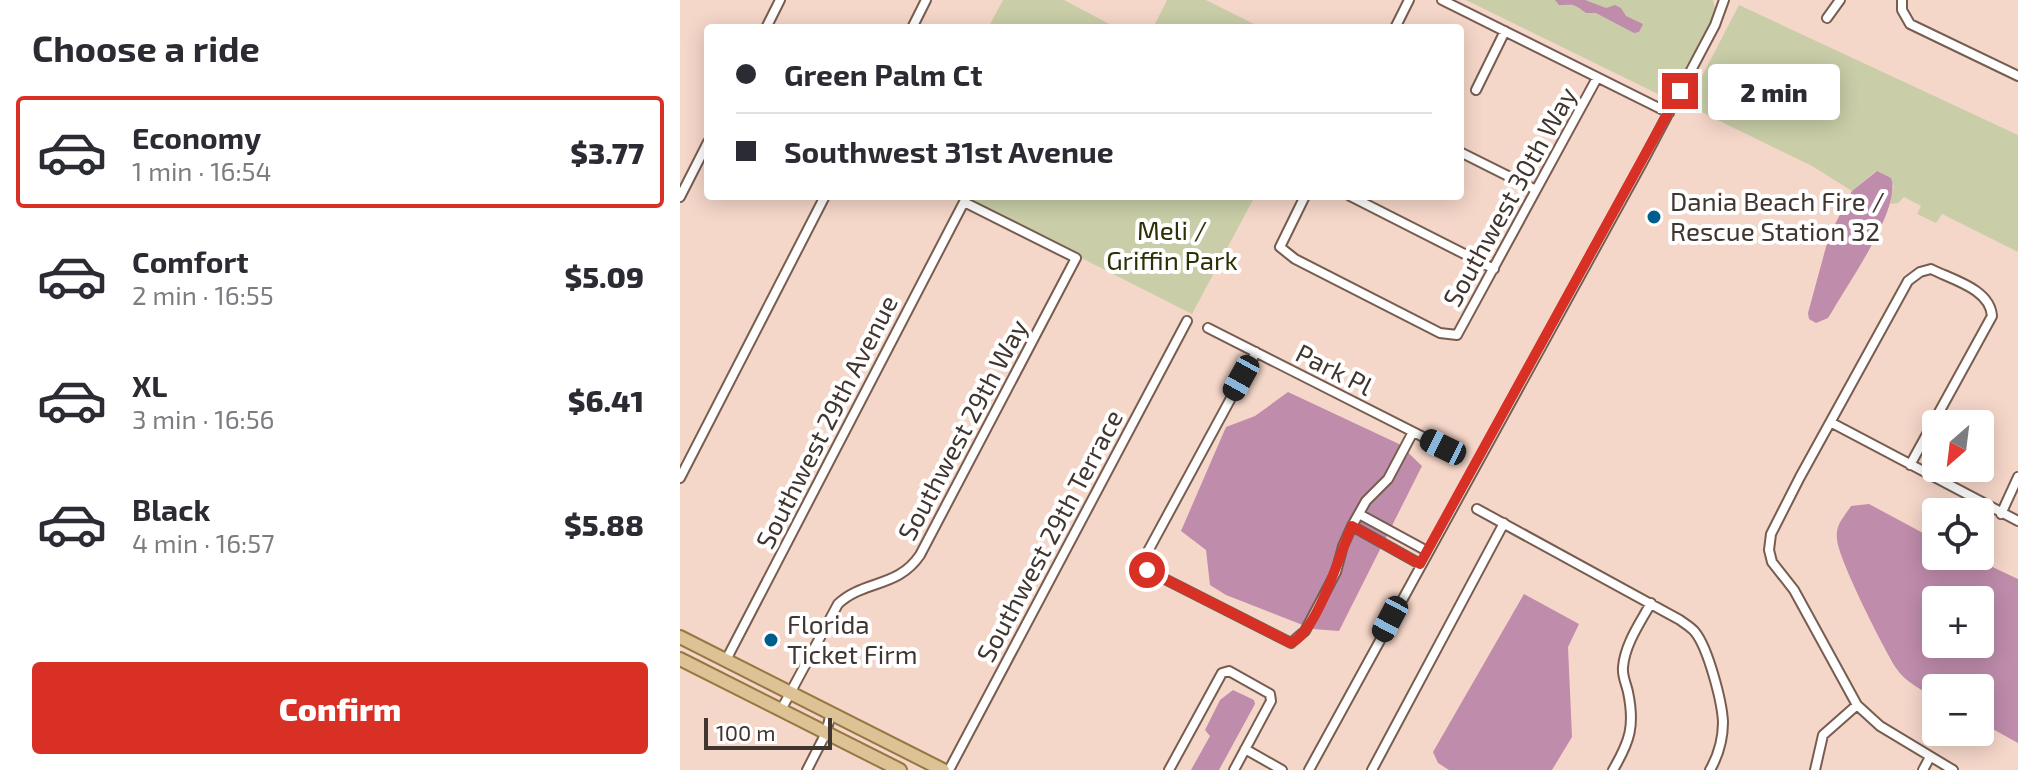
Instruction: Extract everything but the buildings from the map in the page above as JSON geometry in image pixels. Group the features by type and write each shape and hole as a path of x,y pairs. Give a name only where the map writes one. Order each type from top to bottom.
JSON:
{"main road":[{"path":"680,637 946,770"},
{"path":"680,659 900,770"}],"street":[{"path":"768,24 780,0"},
{"path":"914,24 926,0"},
{"path":"1397,24 1409,0"},
{"path":"1442,0 1669,113"},
{"path":"1309,770 1669,113 1715,25 1724,0"},
{"path":"1827,18 1840,0"},
{"path":"1902,0 1902,10 1910,24 2018,76"},
{"path":"1476,90 1505,31"},
{"name":"Southwest 30th Way","path":"1303,200 1280,247 1295,259 1440,333 1457,335 1597,78"},
{"path":"680,197 704,150"},
{"path":"1464,154 1536,190"},
{"path":"680,478 823,200"},
{"path":"1358,200 1494,269"},
{"name":"Southwest 29th Avenue","path":"726,660 964,202 1076,258"},
{"name":"Southwest 29th Way","path":"781,710 838,604 850,594 897,578 920,555 1076,258"},
{"path":"1910,465 1992,316 1991,304 1985,296 1931,269 1920,272 1908,281 1771,534 1769,550 1772,562 1794,590 1857,705 1880,726 1953,770"},
{"name":"Southwest 29th Terrace","path":"946,770 1187,321"},
{"name":"Park Pl","path":"1208,328 1443,447"},
{"path":"1256,352 1147,553 1144,564 1147,570 1291,643 1305,631 1336,572 1343,546 1366,501 1388,479 1413,432"},
{"path":"1832,423 2018,521"},
{"path":"2001,514 2018,477"},
{"path":"1477,509 1651,603 1695,632 1716,688 1723,721 1719,749 1710,770"},
{"path":"1359,514 1427,551"},
{"path":"1372,770 1504,523"},
{"path":"1352,526 1420,564"},
{"path":"1613,770 1629,743 1631,718 1623,676 1624,660 1651,603"},
{"path":"1169,770 1222,673 1229,671 1264,689 1270,694 1271,701 1234,770"},
{"path":"1815,770 1823,735 1857,705"},
{"path":"807,770 826,733 831,713"},
{"path":"1245,749 1282,770"},
{"path":"1923,770 1930,757"}],"green space":[{"path":"1003,0 1064,0 1109,24 990,24"},
{"path":"1167,0 1206,0 1254,24 1155,24"},
{"path":"1466,0 1713,0 1715,8 1675,87 1669,94 1660,95"},
{"path":"1739,5 2018,135 2018,252 1942,214 1936,223 1917,214 1921,206 1904,197 1898,203 1890,204 1894,186 1876,171 1852,191 1812,166 1687,105"},
{"name":"Meli / Griffin Park","path":"967,200 1253,200 1192,314"}],"shaded area":[{"path":"1555,0 1585,0 1606,8 1615,5 1626,16 1643,24 1639,32 1634,33 1596,13 1586,13 1574,5 1559,5"},
{"path":"1877,171 1891,178 1889,207 1882,225 1828,318 1816,323 1809,319 1808,313 1829,236 1852,191"},
{"path":"1288,392 1399,444 1422,466 1339,631 1313,629 1226,595 1210,585 1206,550 1181,531 1226,427 1255,416"},
{"path":"1869,504 1922,532 1922,570 1994,568 2018,579 2018,743 1994,730 1994,674 1922,674 1922,690 1909,682 1896,668 1862,604 1839,550 1837,529 1851,506"},
{"path":"1524,594 1579,624 1568,647 1572,737 1552,770 1449,770 1438,763 1433,752"},
{"path":"1233,690 1254,700 1255,704 1219,770 1191,770 1210,736 1205,730 1220,700"}],"place":[{"name":"Dania Beach Fire / Rescue Station 32","path":"1654,217"},
{"name":"Florida Ticket Firm","path":"771,640"}],"route":[{"path":"1147,570 1291,643 1305,631 1336,572 1352,526 1420,564 1680,91"}]}
